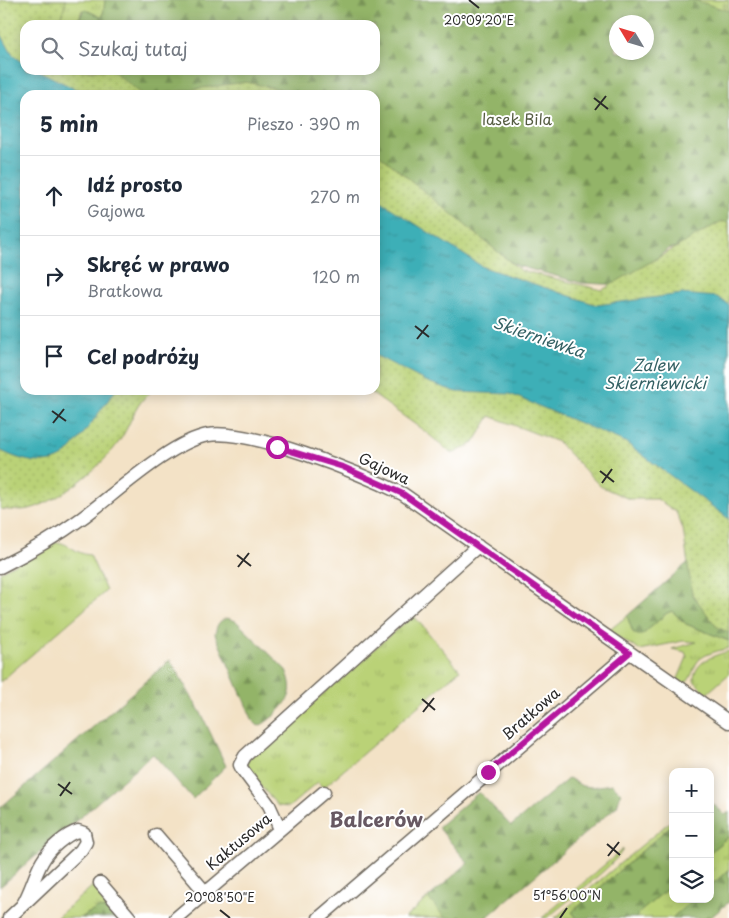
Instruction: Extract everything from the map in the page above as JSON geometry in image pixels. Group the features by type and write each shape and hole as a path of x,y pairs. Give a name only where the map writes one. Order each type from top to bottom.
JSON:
{"street":[{"name":"Gajowa","path":"0,567 54,538 184,443 216,434 260,442 343,467 403,494 729,722"},
{"path":"280,830 269,805 240,765 245,756 478,546"},
{"name":"Bratkowa","path":"319,918 629,653"},
{"name":"Kaktusowa","path":"176,918 324,792"},
{"path":"156,835 206,892"},
{"path":"100,883 130,918"},
{"path":"9,918 23,904 35,884"}],"green space":[{"path":"0,0 66,0 60,20 20,20 20,75 118,75 137,90 20,90 20,395 147,395 138,406 116,446 86,476 63,494 31,508 16,510 0,509"},
{"path":"1,0 105,0 104,15 101,17 82,10 79,20 20,20"},
{"name":"lasek Bila","path":"105,0 729,0 729,235 668,249 624,285 582,283 518,266 467,236 380,162 380,90 131,90 102,75 380,75 380,20 79,20 84,9 101,17"},
{"path":"694,0 729,0 729,11"},
{"path":"246,82 284,90 188,90"},
{"name":"Zalew Skierniewicki","path":"380,155 520,270 602,290 722,221 729,223 729,633 716,626 692,594 683,529 676,512 657,499 629,499 600,486 558,442 490,416 474,443 452,454 427,433 374,395 380,395"},
{"path":"56,542 65,544 80,553 90,555 106,591 0,682 0,572"},
{"path":"693,558 729,558 729,641 686,624 672,611 667,613 642,635 637,635 633,632 627,616"},
{"path":"672,611 686,624 729,641 729,648 701,658 696,664 689,680 683,685 677,681 687,657 685,652 672,649 697,642 683,641 639,650 608,631 627,616 633,632 642,635 667,613"},
{"path":"413,615 460,670 323,788 318,782 289,807 278,806 247,770 248,759"},
{"path":"227,618 236,621 286,670 289,677 290,695 284,705 275,715 258,726 253,721 215,634 218,624"},
{"path":"729,651 729,674 703,697 702,689 694,681 697,669 706,660"},
{"path":"170,660 201,713 226,766 193,799 153,754 0,887 0,808"},
{"path":"569,778 582,786 592,787 612,784 621,793 617,806 486,918 405,918 468,863 438,827 479,792 511,826"},
{"path":"714,805 725,815 729,812 729,836 714,849"},
{"path":"669,822 669,827 572,912 577,918 555,918"},
{"path":"669,827 669,887 639,913 636,918 577,918 572,912"},
{"path":"729,836 729,870 714,883 714,858 714,849"},
{"path":"623,849 611,864 589,884 547,918 542,918"},
{"path":"729,870 729,902 710,918 672,918 689,903 714,903 714,883"},
{"path":"95,884 125,918 105,909 88,913 81,918 56,918"},
{"path":"669,887 669,903 689,903 672,918 636,918 638,913"},
{"path":"428,898 445,918 405,918"},
{"path":"110,906 123,918 81,918 98,908 105,909"}],"water":[{"path":"0,32 12,54 20,60 20,75 47,75 77,90 20,90 20,395 112,395 72,448 59,459 42,462 24,460 0,450"},
{"name":"Zalew Skierniewicki","path":"380,201 483,267 597,305 682,294 717,297 729,305 729,519 625,442 510,394 457,392 425,381 380,358"}],"district":[{"name":"Balcerów","path":"376,820"}],"route":[{"path":"277,447 343,467 403,494 629,653 488,772"}],"water label":[{"name":"Skierniewka","path":"539,337"}]}
